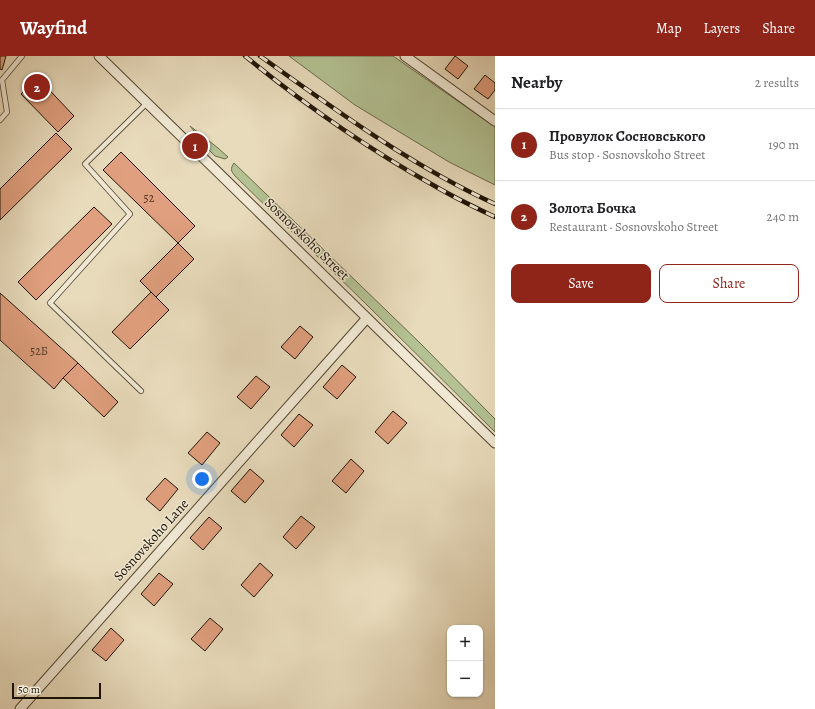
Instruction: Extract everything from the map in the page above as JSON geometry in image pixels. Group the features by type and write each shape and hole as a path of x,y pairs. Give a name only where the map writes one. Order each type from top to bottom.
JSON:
{"street":[{"name":"Sosnovskoho Street","path":"99,56 495,443"},
{"path":"405,56 495,121"},
{"name":"Sosnovskoho Lane","path":"20,709 367,318"}],"lane":[{"path":"0,120 7,112 2,80 22,56"},
{"path":"141,391 50,303 130,214 85,164 147,103"}],"green space":[{"path":"289,56 393,56 495,127 495,185 449,162 355,105"},
{"path":"190,126 228,157 225,159 215,156"},
{"path":"234,163 420,343 495,419 495,432 235,176 232,170"}],"building":[{"path":"0,56 6,56 2,70 0,69"},
{"path":"455,56 468,66 458,79 445,69"},
{"path":"485,75 495,83 495,90 488,99 474,89"},
{"path":"38,78 74,116 58,132 21,94"},
{"path":"56,133 72,149 0,220 0,189"},
{"path":"121,152 195,226 178,243 103,170"},
{"path":"94,207 112,224 36,300 18,282"},
{"path":"178,243 194,259 156,297 140,281"},
{"path":"151,292 169,310 130,349 112,332"},
{"path":"0,293 78,363 54,389 0,340"},
{"path":"300,326 313,337 295,359 281,347"},
{"path":"78,363 118,402 104,417 63,378"},
{"path":"342,365 356,377 337,399 323,387"},
{"path":"256,376 270,387 251,409 237,397"},
{"path":"393,411 407,423 388,444 375,432"},
{"path":"299,414 313,425 294,447 281,435"},
{"path":"207,432 220,443 202,465 188,453"},
{"path":"351,459 364,471 346,493 332,481"},
{"path":"250,469 264,481 245,503 231,491"},
{"path":"165,478 178,489 160,511 146,499"},
{"path":"301,516 315,527 296,549 283,537"},
{"path":"209,517 222,528 203,550 190,538"},
{"path":"260,563 273,575 254,597 241,585"},
{"path":"159,573 173,584 154,606 141,594"},
{"path":"210,618 223,629 205,651 191,639"},
{"path":"111,628 124,640 106,661 92,650"}],"railway":[{"path":"245,56 290,91 360,141 408,171 464,202 495,217"},
{"path":"260,56 374,136 433,172 495,204"}],"place":[{"name":"Золота Бочка","path":"37,87"},
{"name":"Провулок Сосновського","path":"195,146"}]}
